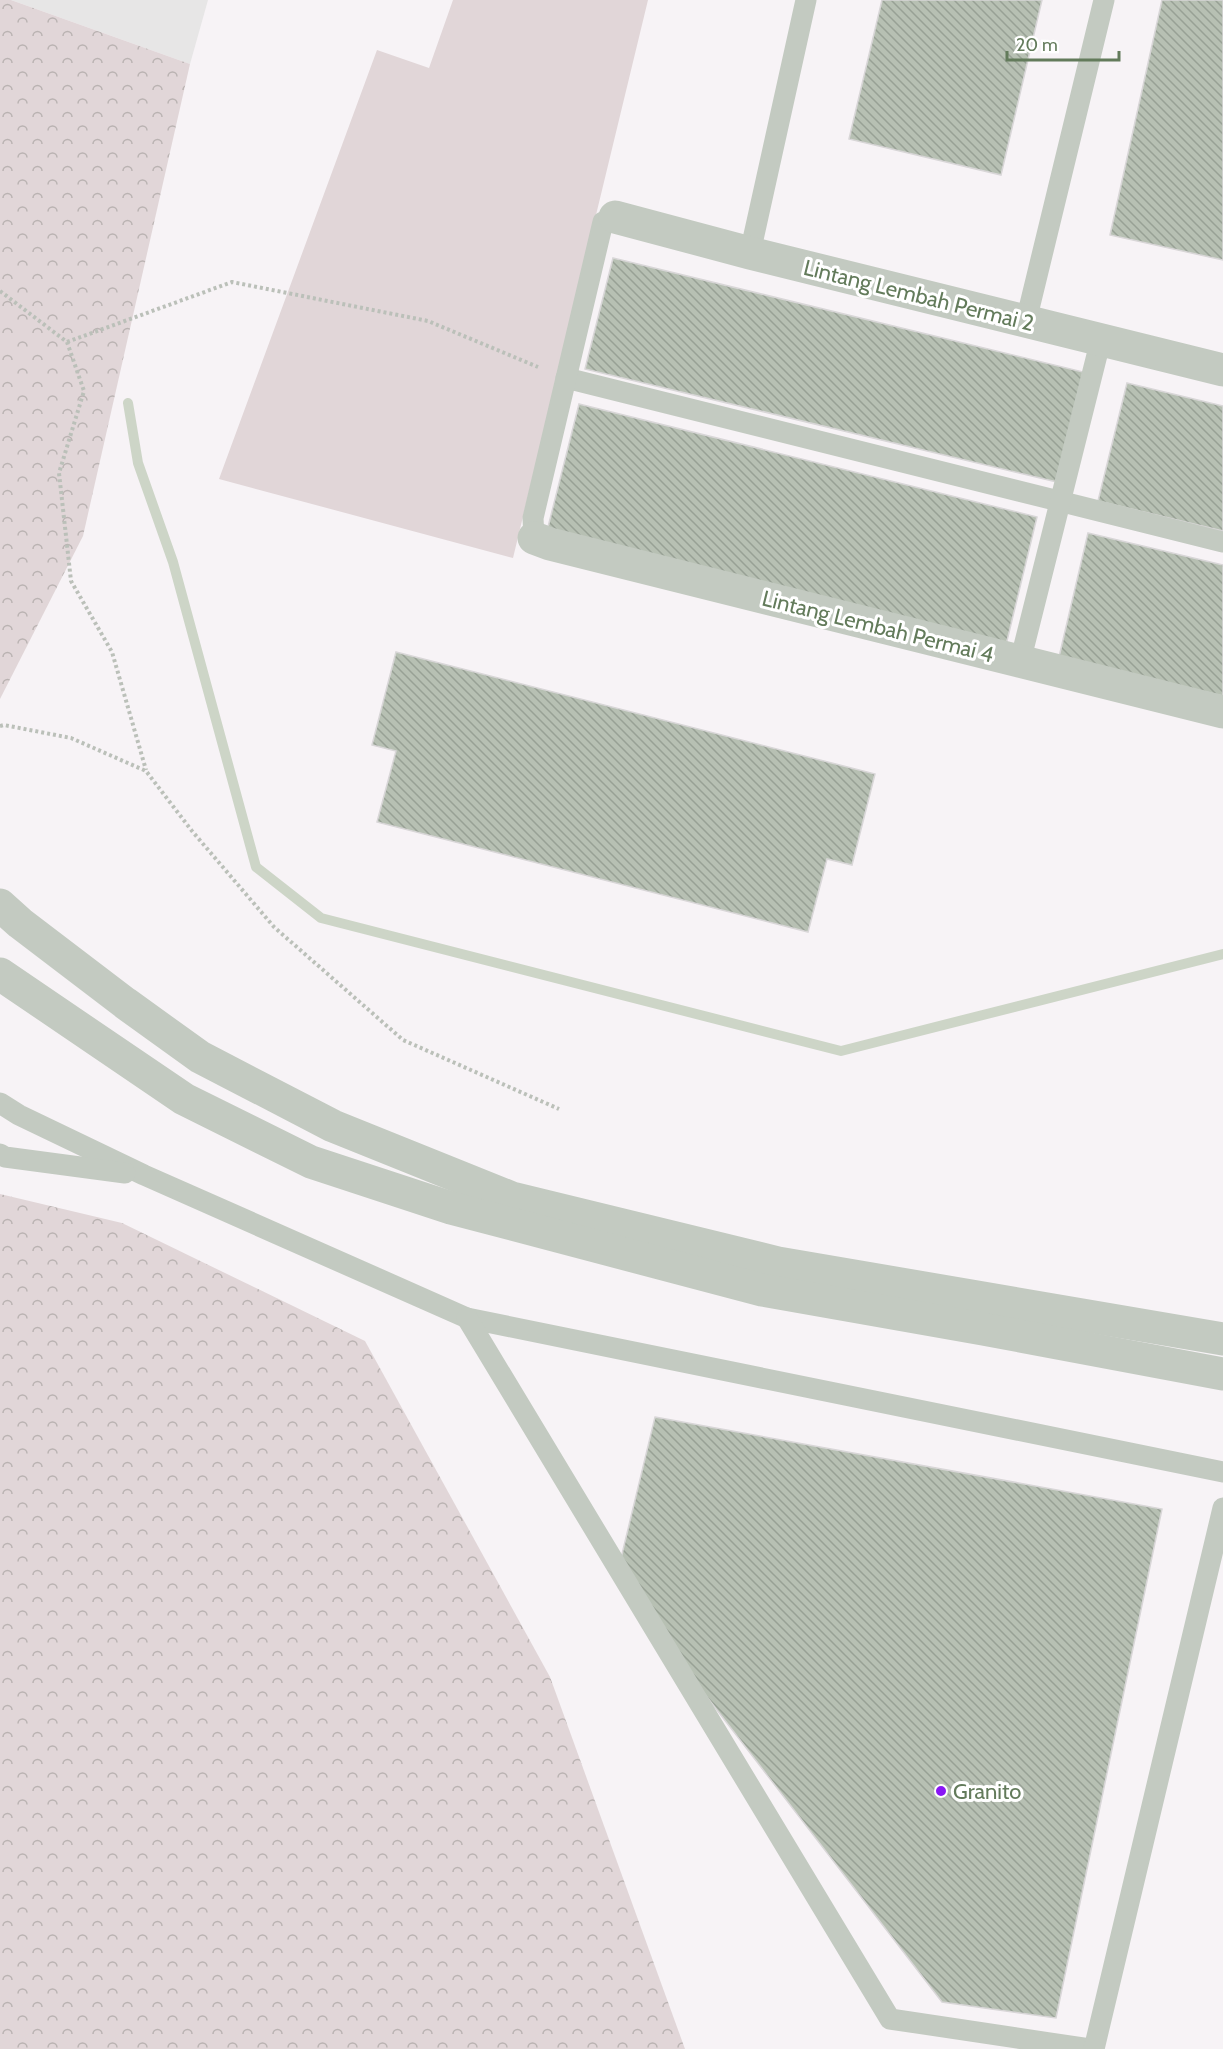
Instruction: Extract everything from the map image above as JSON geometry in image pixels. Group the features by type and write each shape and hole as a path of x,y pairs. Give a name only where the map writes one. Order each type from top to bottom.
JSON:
{"street":[{"name":"Lintang Lembah Permai 2","path":"615,217 750,253 1223,370"},
{"name":"Lintang Lembah Permai 4","path":"534,538 550,544 1223,711"},
{"path":"0,905 20,923 200,1057 333,1126 512,1198 778,1263 1223,1340"},
{"path":"0,974 184,1099 322,1166 451,1208 762,1290 1223,1374"}],"lane":[{"path":"750,253 806,0"},
{"path":"1026,321 1104,0"},
{"path":"534,538 533,518 603,222 615,217"},
{"path":"1020,662 1101,339"},
{"path":"566,378 1223,542"},
{"path":"0,1103 19,1115 144,1175 467,1318 1223,1472"},
{"path":"0,1154 5,1157 144,1175"},
{"path":"467,1318 890,2019 1092,2049 1223,1508"}],"path":[{"path":"67,342 232,282 428,321 566,378"},
{"path":"0,291 67,342 84,391 59,472 71,581 112,652 146,771 192,831 274,927 404,1040 559,1109"},
{"path":"0,726 71,738 146,771"}],"shaded area":[{"path":"11,0 208,0 190,64"}],"green space":[{"path":"0,0 11,0 190,64 83,536 0,699"},
{"path":"453,0 648,0 513,558 219,479 377,50 429,68"},
{"path":"0,1194 122,1223 365,1341 550,1677 685,2049 0,2049"}],"building":[{"path":"882,0 1042,0 1001,175 849,139"},
{"path":"1162,0 1223,0 1223,260 1110,235"},
{"path":"613,258 1083,372 1057,482 585,369"},
{"path":"1127,383 1223,406 1223,531 1098,501"},
{"path":"579,404 1037,517 1005,649 546,535"},
{"path":"1088,533 1223,565 1223,696 1059,657"},
{"path":"396,652 875,774 852,865 827,859 808,932 377,822 396,751 372,745"},
{"name":"Granito","path":"655,1417 1162,1509 1056,2018 942,2002 616,1579"}],"waterway":[{"path":"128,403 138,463 173,562 256,867 321,918 841,1051 1223,954"}],"place":[{"name":"Granito","path":"941,1791"}]}
